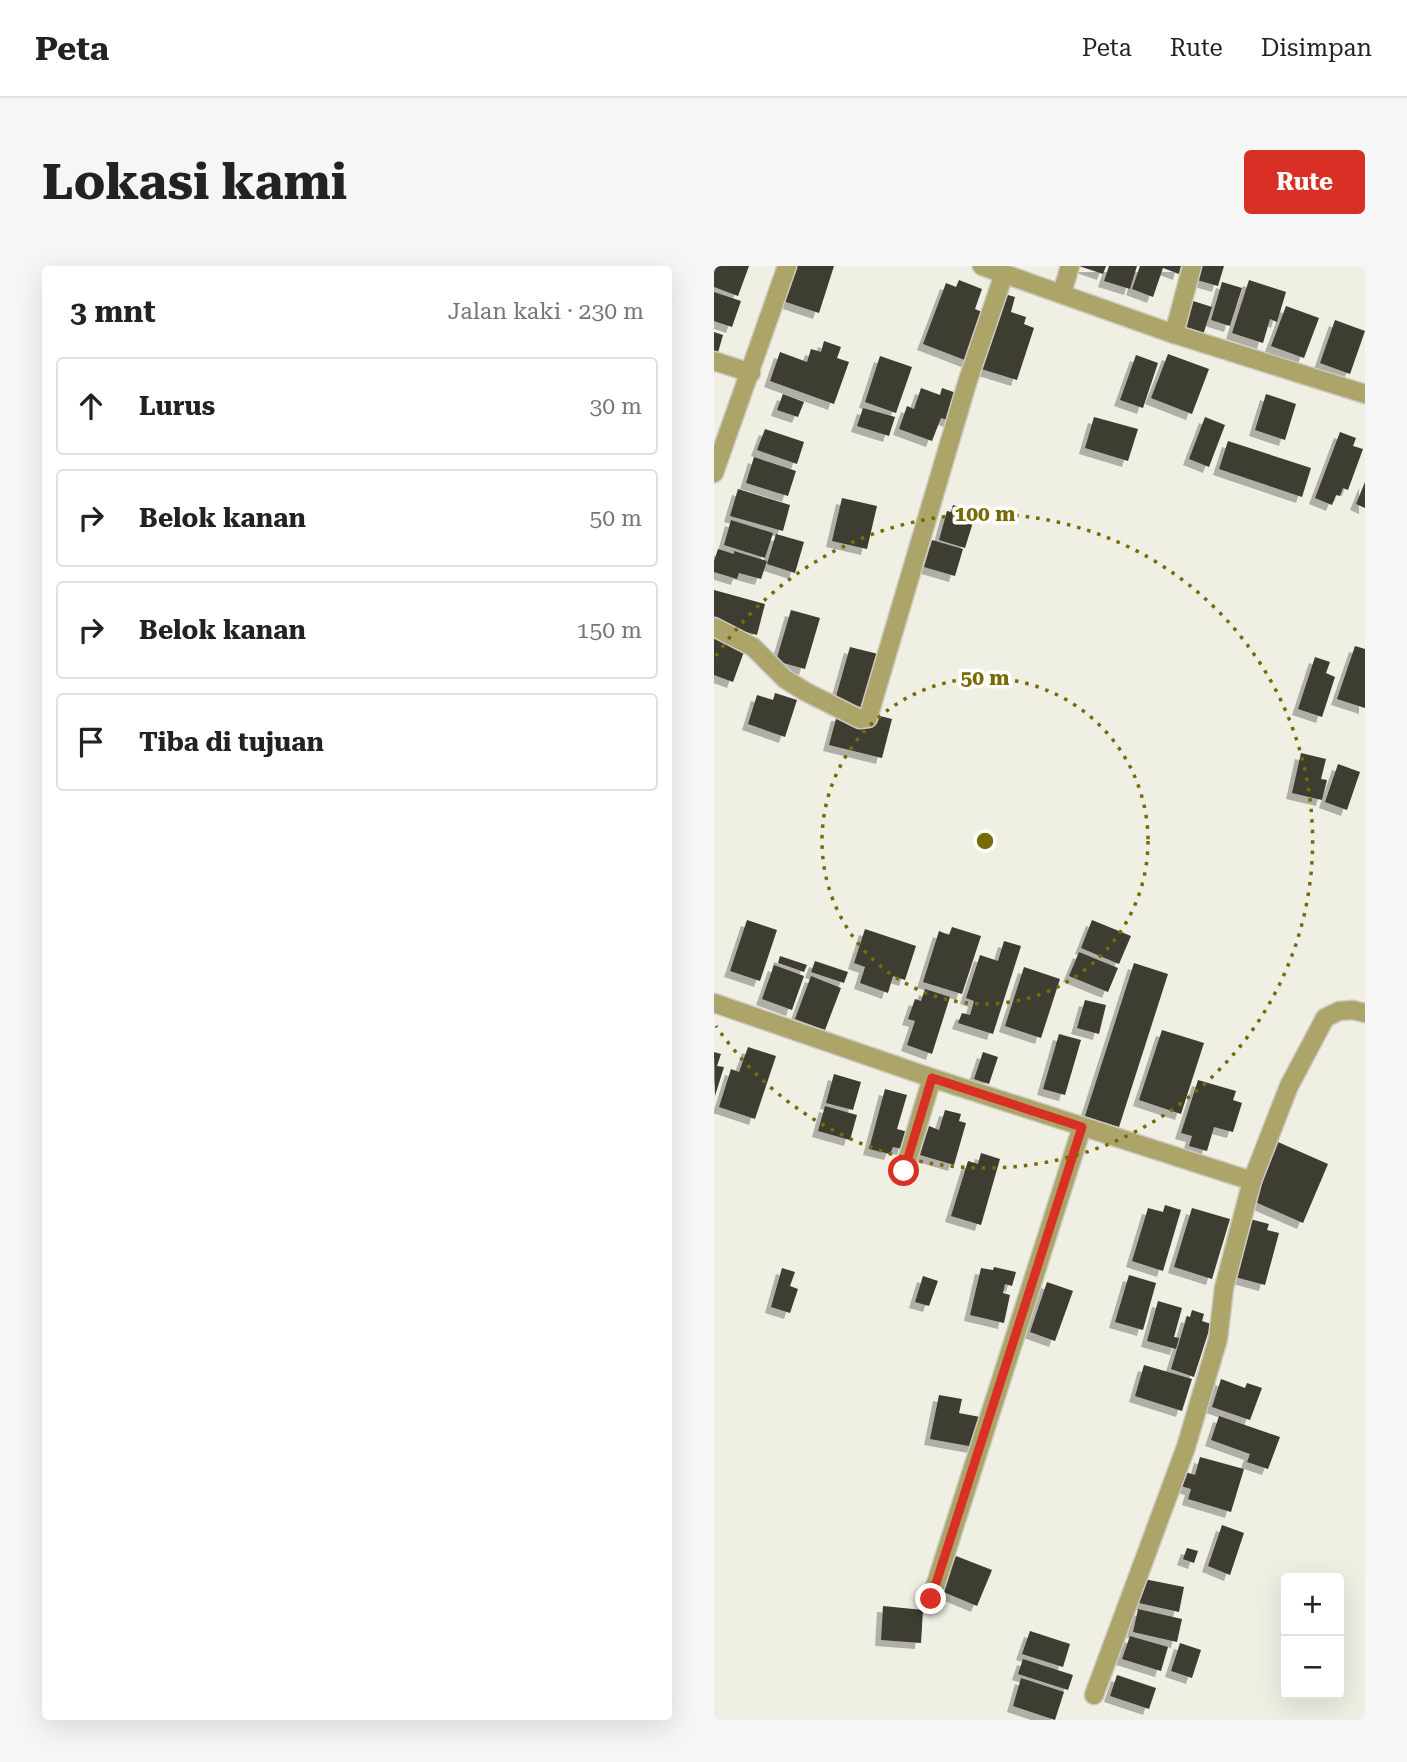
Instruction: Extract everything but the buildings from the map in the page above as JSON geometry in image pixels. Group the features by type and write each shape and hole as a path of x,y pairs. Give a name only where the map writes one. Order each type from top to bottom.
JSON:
{"street":[{"path":"714,473 787,266"},
{"path":"982,266 1174,334 1365,394"},
{"path":"1062,293 1070,266"},
{"path":"1174,334 1192,266"},
{"path":"714,627 752,647 785,679 806,692 860,719 868,718 968,380 1004,274"},
{"path":"714,362 751,373"},
{"path":"714,1003 932,1078 1252,1181"},
{"path":"1094,1696 1189,1435 1218,1339 1224,1288 1252,1181 1289,1086 1325,1017 1339,1011 1365,1013"},
{"path":"904,1171 932,1078"},
{"path":"931,1599 1082,1127"}],"route":[{"path":"904,1171 932,1078 971,1088 1082,1127 931,1599"}]}
